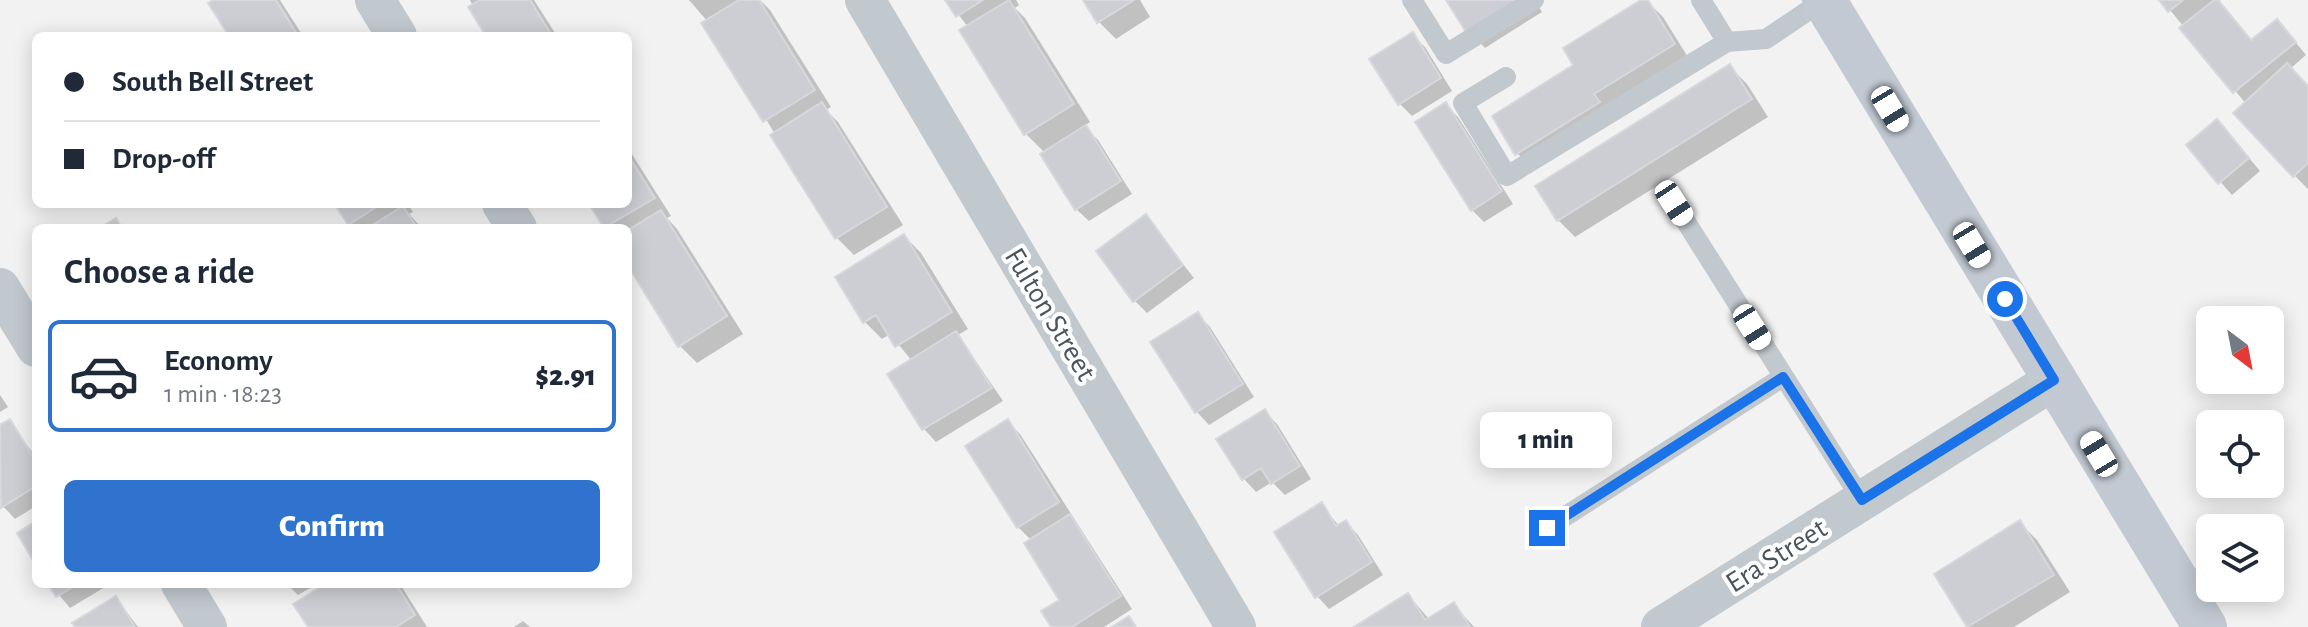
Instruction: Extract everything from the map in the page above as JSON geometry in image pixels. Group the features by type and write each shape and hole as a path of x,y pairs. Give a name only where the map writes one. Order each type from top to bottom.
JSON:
{"main road":[{"path":"1824,0 2205,627"}],"street":[{"path":"375,0 395,32"},
{"name":"Fulton Street","path":"865,0 1236,627"},
{"path":"0,288 32,340"},
{"name":"Era Street","path":"1661,627 2054,380"},
{"path":"183,588 207,627"}],"lane":[{"path":"1412,0 1446,54 1534,0"},
{"path":"1701,0 1727,42"},
{"path":"1506,77 1463,103 1507,176 1727,42 1766,39 1824,0"},
{"path":"1674,203 1862,500"},
{"path":"1547,528 1783,377"}],"building":[{"path":"213,0 276,0 296,32 226,32 208,3"},
{"path":"480,0 530,0 550,32 484,32 468,7"},
{"path":"739,0 759,0 815,90 763,122 701,23"},
{"path":"945,0 983,0 956,17"},
{"path":"1009,0 1074,104 1024,135 959,30"},
{"path":"1083,0 1134,0 1097,23"},
{"path":"1446,0 1517,0 1466,32"},
{"path":"1641,0 1648,0 1675,44 1594,94 1600,102 1515,155 1492,116 1573,65 1563,48"},
{"path":"2159,0 2183,0 2168,12"},
{"path":"2218,0 2251,40 2277,19 2296,42 2233,93 2179,28"},
{"path":"1413,32 1441,78 1398,105 1369,59"},
{"path":"2287,63 2308,86 2308,163 2293,177 2233,113"},
{"path":"1730,64 1752,99 1557,221 1535,186"},
{"path":"822,102 887,207 835,239 770,135"},
{"path":"1446,102 1502,191 1471,211 1415,122"},
{"path":"2217,119 2249,158 2218,184 2186,145"},
{"path":"1086,125 1121,181 1075,210 1040,154"},
{"path":"632,161 655,198 611,224 602,224 592,208 632,208"},
{"path":"337,208 375,208 350,224"},
{"path":"404,208 414,224 374,224"},
{"path":"661,210 727,316 678,347 632,272 632,228"},
{"path":"1146,214 1183,265 1133,302 1096,251"},
{"path":"904,234 952,312 895,347 876,315 863,323 835,277"},
{"path":"1198,312 1243,384 1195,413 1150,342"},
{"path":"956,331 992,388 922,430 887,374"},
{"path":"1265,409 1300,466 1271,484 1261,468 1242,480 1216,439"},
{"path":"10,419 32,455 32,489 1,508 0,425"},
{"path":"1008,419 1059,502 1017,528 965,446"},
{"path":"1322,502 1336,526 1346,520 1372,562 1315,598 1274,532"},
{"path":"1070,514 1121,596 1072,627 1051,627 1041,611 1059,600 1024,543"},
{"path":"2020,520 2054,575 1967,627 1934,574"},
{"path":"32,524 32,558 17,533"},
{"path":"50,588 71,588 56,597"},
{"path":"319,588 398,588 415,615 396,627 308,627 293,604"},
{"path":"1408,593 1425,620 1454,602 1470,627 1354,627"},
{"path":"116,596 135,627 75,627 72,623"},
{"path":"1129,616 1136,627 1112,627"}],"route":[{"path":"1547,528 1783,377 1862,500 2054,380 2005,299"}]}
